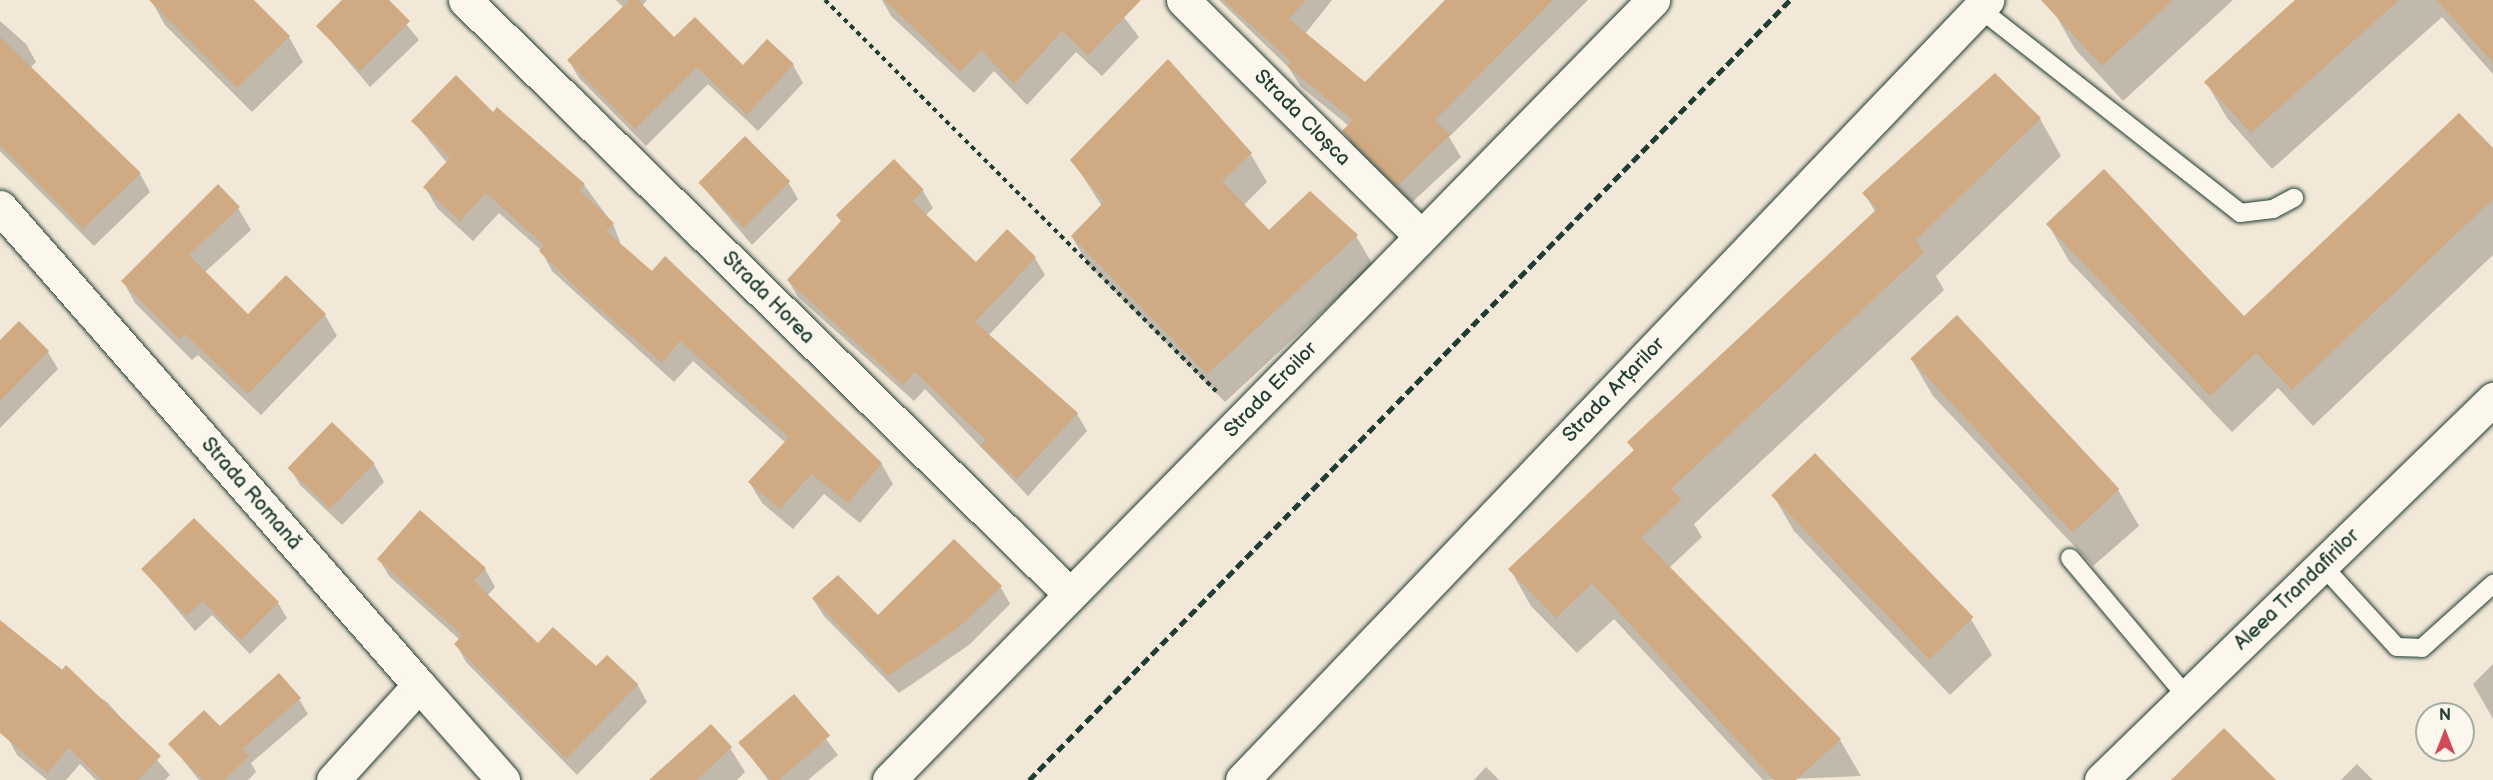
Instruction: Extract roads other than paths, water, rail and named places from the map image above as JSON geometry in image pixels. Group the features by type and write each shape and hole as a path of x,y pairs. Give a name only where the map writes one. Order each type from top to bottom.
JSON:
{"street":[{"name":"Strada Horea","path":"465,0 1071,595"},
{"name":"Strada Cloșca","path":"1183,0 1421,236"},
{"name":"Strada Eroilor","path":"890,780 1653,0"},
{"name":"Strada Arțarilor","path":"1242,780 1983,4"},
{"name":"Strada Romană","path":"0,207 503,780"},
{"name":"Aleea Trandafirilor","path":"2101,780 2493,399"},
{"path":"333,780 419,686"}],"lane":[{"path":"1983,4 2240,213 2273,209 2294,198"},
{"path":"2070,558 2187,697"},
{"path":"2322,565 2397,647 2422,648 2493,584"}],"railway":[{"path":"1029,780 1790,0"}]}
